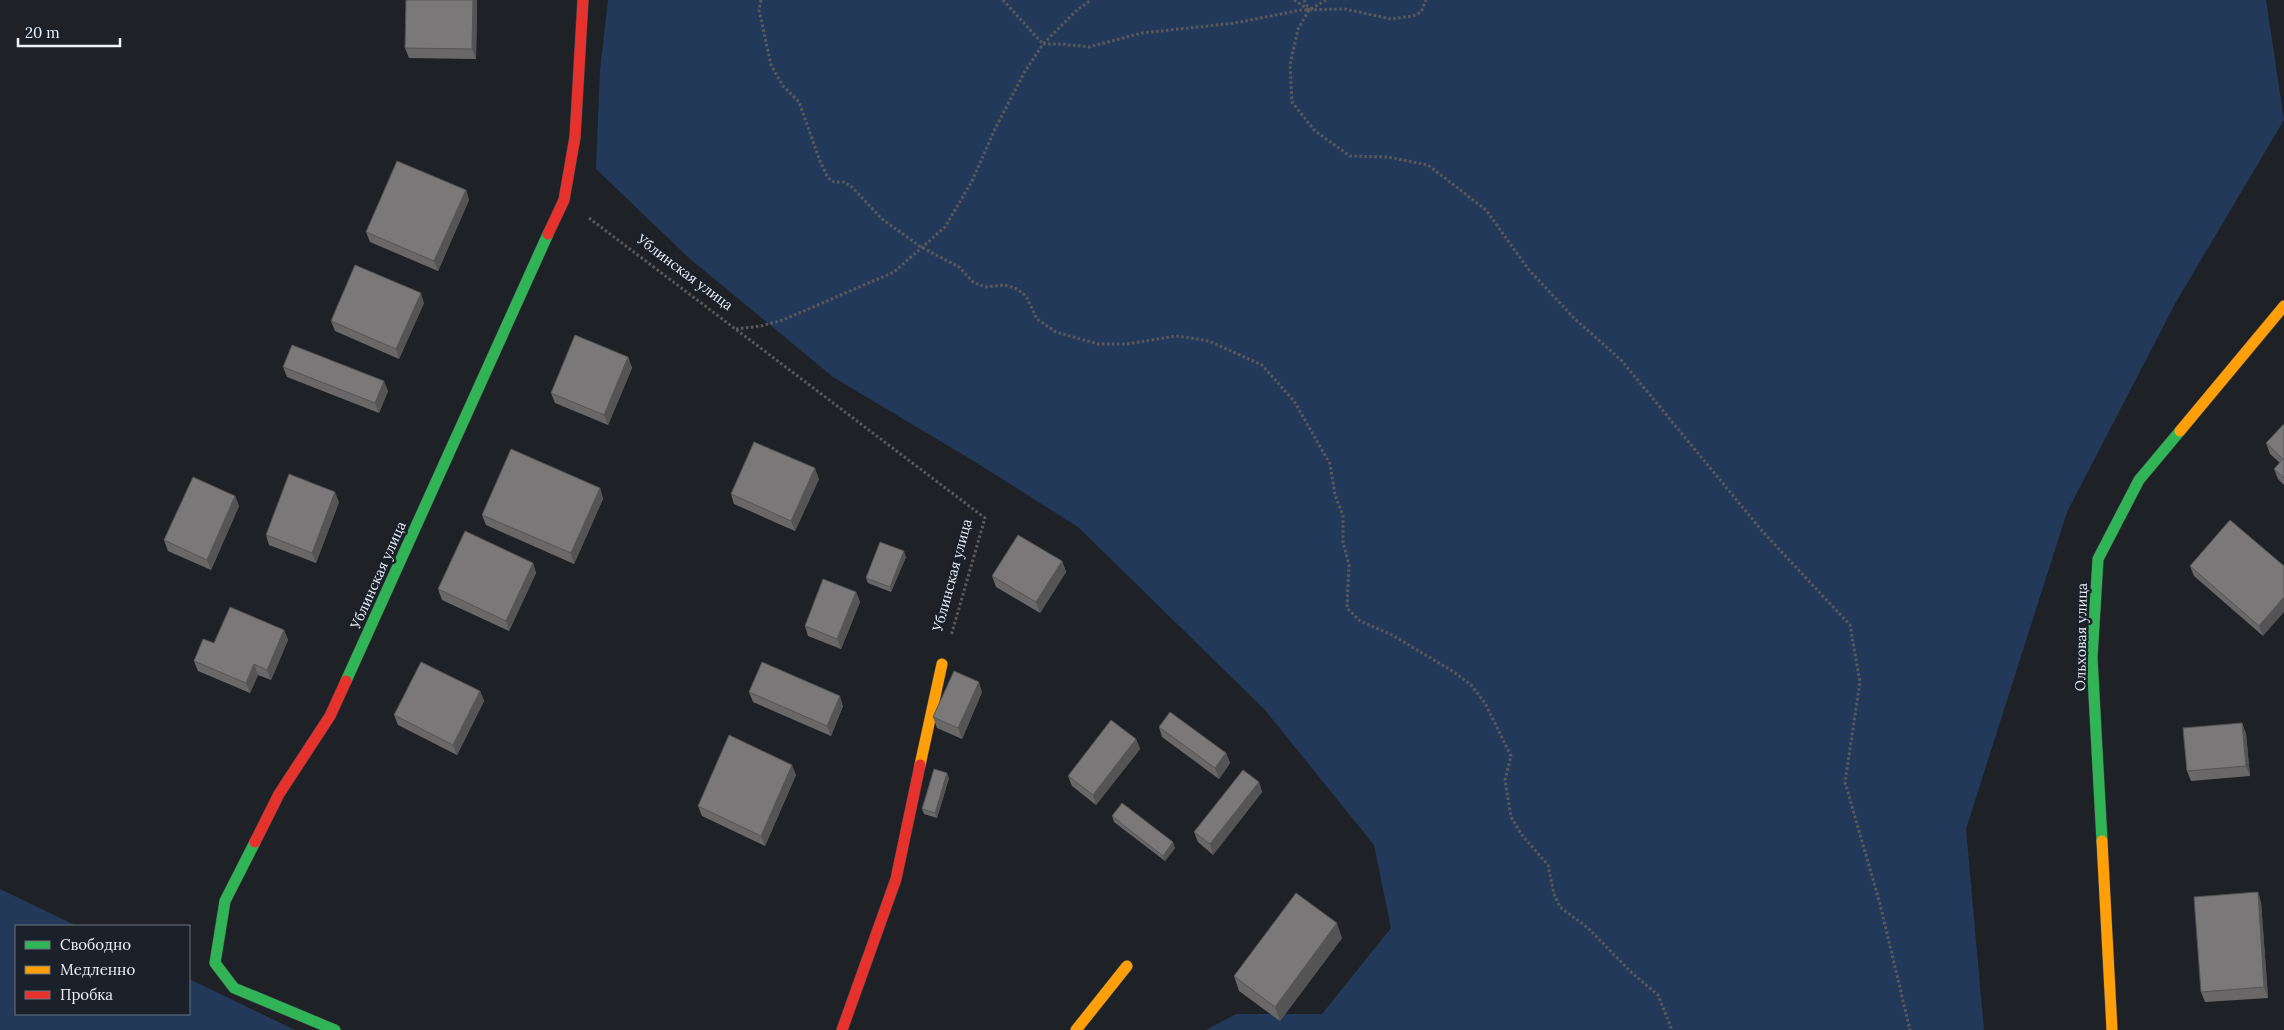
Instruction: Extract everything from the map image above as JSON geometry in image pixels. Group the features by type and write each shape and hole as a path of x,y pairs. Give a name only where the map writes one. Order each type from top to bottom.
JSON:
{"street":[{"name":"Ублинская улица","path":"335,1030 234,988 215,963 225,901 279,794 330,716 564,200 575,137 583,0"},
{"name":"Ольховая улица","path":"2112,1030 2092,658 2098,559 2139,480 2284,306"},
{"path":"842,1030 896,879 942,664"},
{"path":"1076,1030 1127,966"}],"path":[{"path":"761,0 759,10 771,65 784,86 799,102 828,178 834,182 844,182 852,187 882,219 921,247 959,267 972,282 985,287 1005,285 1017,289 1026,296 1037,319 1056,332 1098,344 1128,344 1176,336 1209,341 1262,365 1294,401 1330,464 1335,496 1343,516 1343,542 1349,565 1346,608 1360,621 1392,635 1454,672 1471,685 1485,703 1511,756 1505,780 1511,817 1522,835 1548,865 1554,894 1560,907 1588,928 1631,972 1658,996 1672,1030"},
{"path":"997,0 1003,1 1043,44 1089,47 1142,33 1235,24 1278,14 1309,10 1345,9 1391,19 1413,16 1421,12 1426,0"},
{"path":"736,329 761,326 783,320 894,272 945,226 972,181 995,129 1024,73 1043,44 1077,10 1091,0"},
{"path":"1294,0 1309,10"},
{"path":"1304,0 1309,10"},
{"path":"1326,0 1309,10 1298,29 1290,65 1292,102 1315,131 1350,156 1388,157 1428,165 1486,210 1530,270 1574,318 1622,361 1763,532 1850,625 1860,682 1845,782 1880,904 1910,1030"},
{"name":"Ублинская улица","path":"564,200 984,518 942,664"}],"shaded area":[{"path":"608,0 2266,0 2284,120 2176,302 2067,512 1966,829 1984,1030 1206,1030 1236,1014 1322,1014 1391,928 1374,845 1265,710 1078,527 977,463 833,377 689,258 596,169 600,70"},
{"path":"0,889 75,925 15,925 15,1015 190,1015 190,979 295,1030 0,1030"}],"building":[{"path":"406,0 473,0 472,49 405,48"},
{"path":"397,161 466,190 434,261 366,232"},
{"path":"355,265 421,293 396,349 331,321"},
{"path":"575,335 628,357 604,415 551,393"},
{"path":"292,345 384,381 375,403 283,367"},
{"path":"2284,424 2284,478 2274,469 2283,459 2266,443"},
{"path":"754,442 815,468 791,521 731,494"},
{"path":"511,449 600,488 571,553 482,515"},
{"path":"289,474 335,492 312,553 266,535"},
{"path":"193,477 235,496 207,560 164,540"},
{"path":"2230,520 2284,566 2284,597 2259,626 2190,566"},
{"path":"465,531 533,563 506,621 438,589"},
{"path":"1018,535 1062,561 1036,602 992,576"},
{"path":"880,542 904,551 890,587 866,578"},
{"path":"823,579 856,592 837,639 805,626"},
{"path":"230,607 284,630 267,670 254,664 246,683 194,661 203,639 214,643"},
{"path":"421,662 480,691 453,745 394,715"},
{"path":"762,662 840,696 827,726 749,692"},
{"path":"954,671 979,682 958,728 933,717"},
{"path":"1170,712 1226,753 1215,768 1159,727"},
{"path":"1111,720 1136,739 1093,795 1068,776"},
{"path":"2242,723 2246,766 2187,771 2183,728"},
{"path":"729,735 792,765 761,836 698,806"},
{"path":"934,769 947,773 935,813 922,809"},
{"path":"1243,770 1259,782 1210,844 1194,832"},
{"path":"1122,803 1173,842 1163,856 1112,816"},
{"path":"2258,892 2264,987 2201,992 2194,897"},
{"path":"1296,893 1337,923 1275,1007 1234,976"}],"traffic: fast":[{"path":"346,681 548,234"},
{"path":"2102,841 2092,658 2098,559 2139,480 2180,431"},
{"path":"255,842 225,901 215,963 234,988 335,1030"}],"traffic: slow":[{"path":"2180,431 2284,306"},
{"path":"920,765 942,664"},
{"path":"2102,841 2112,1030"},
{"path":"1076,1030 1127,966"}],"traffic: jam":[{"path":"548,234 564,200 575,137 583,0"},
{"path":"255,842 279,794 330,716 346,681"},
{"path":"842,1030 896,879 920,765"}]}
